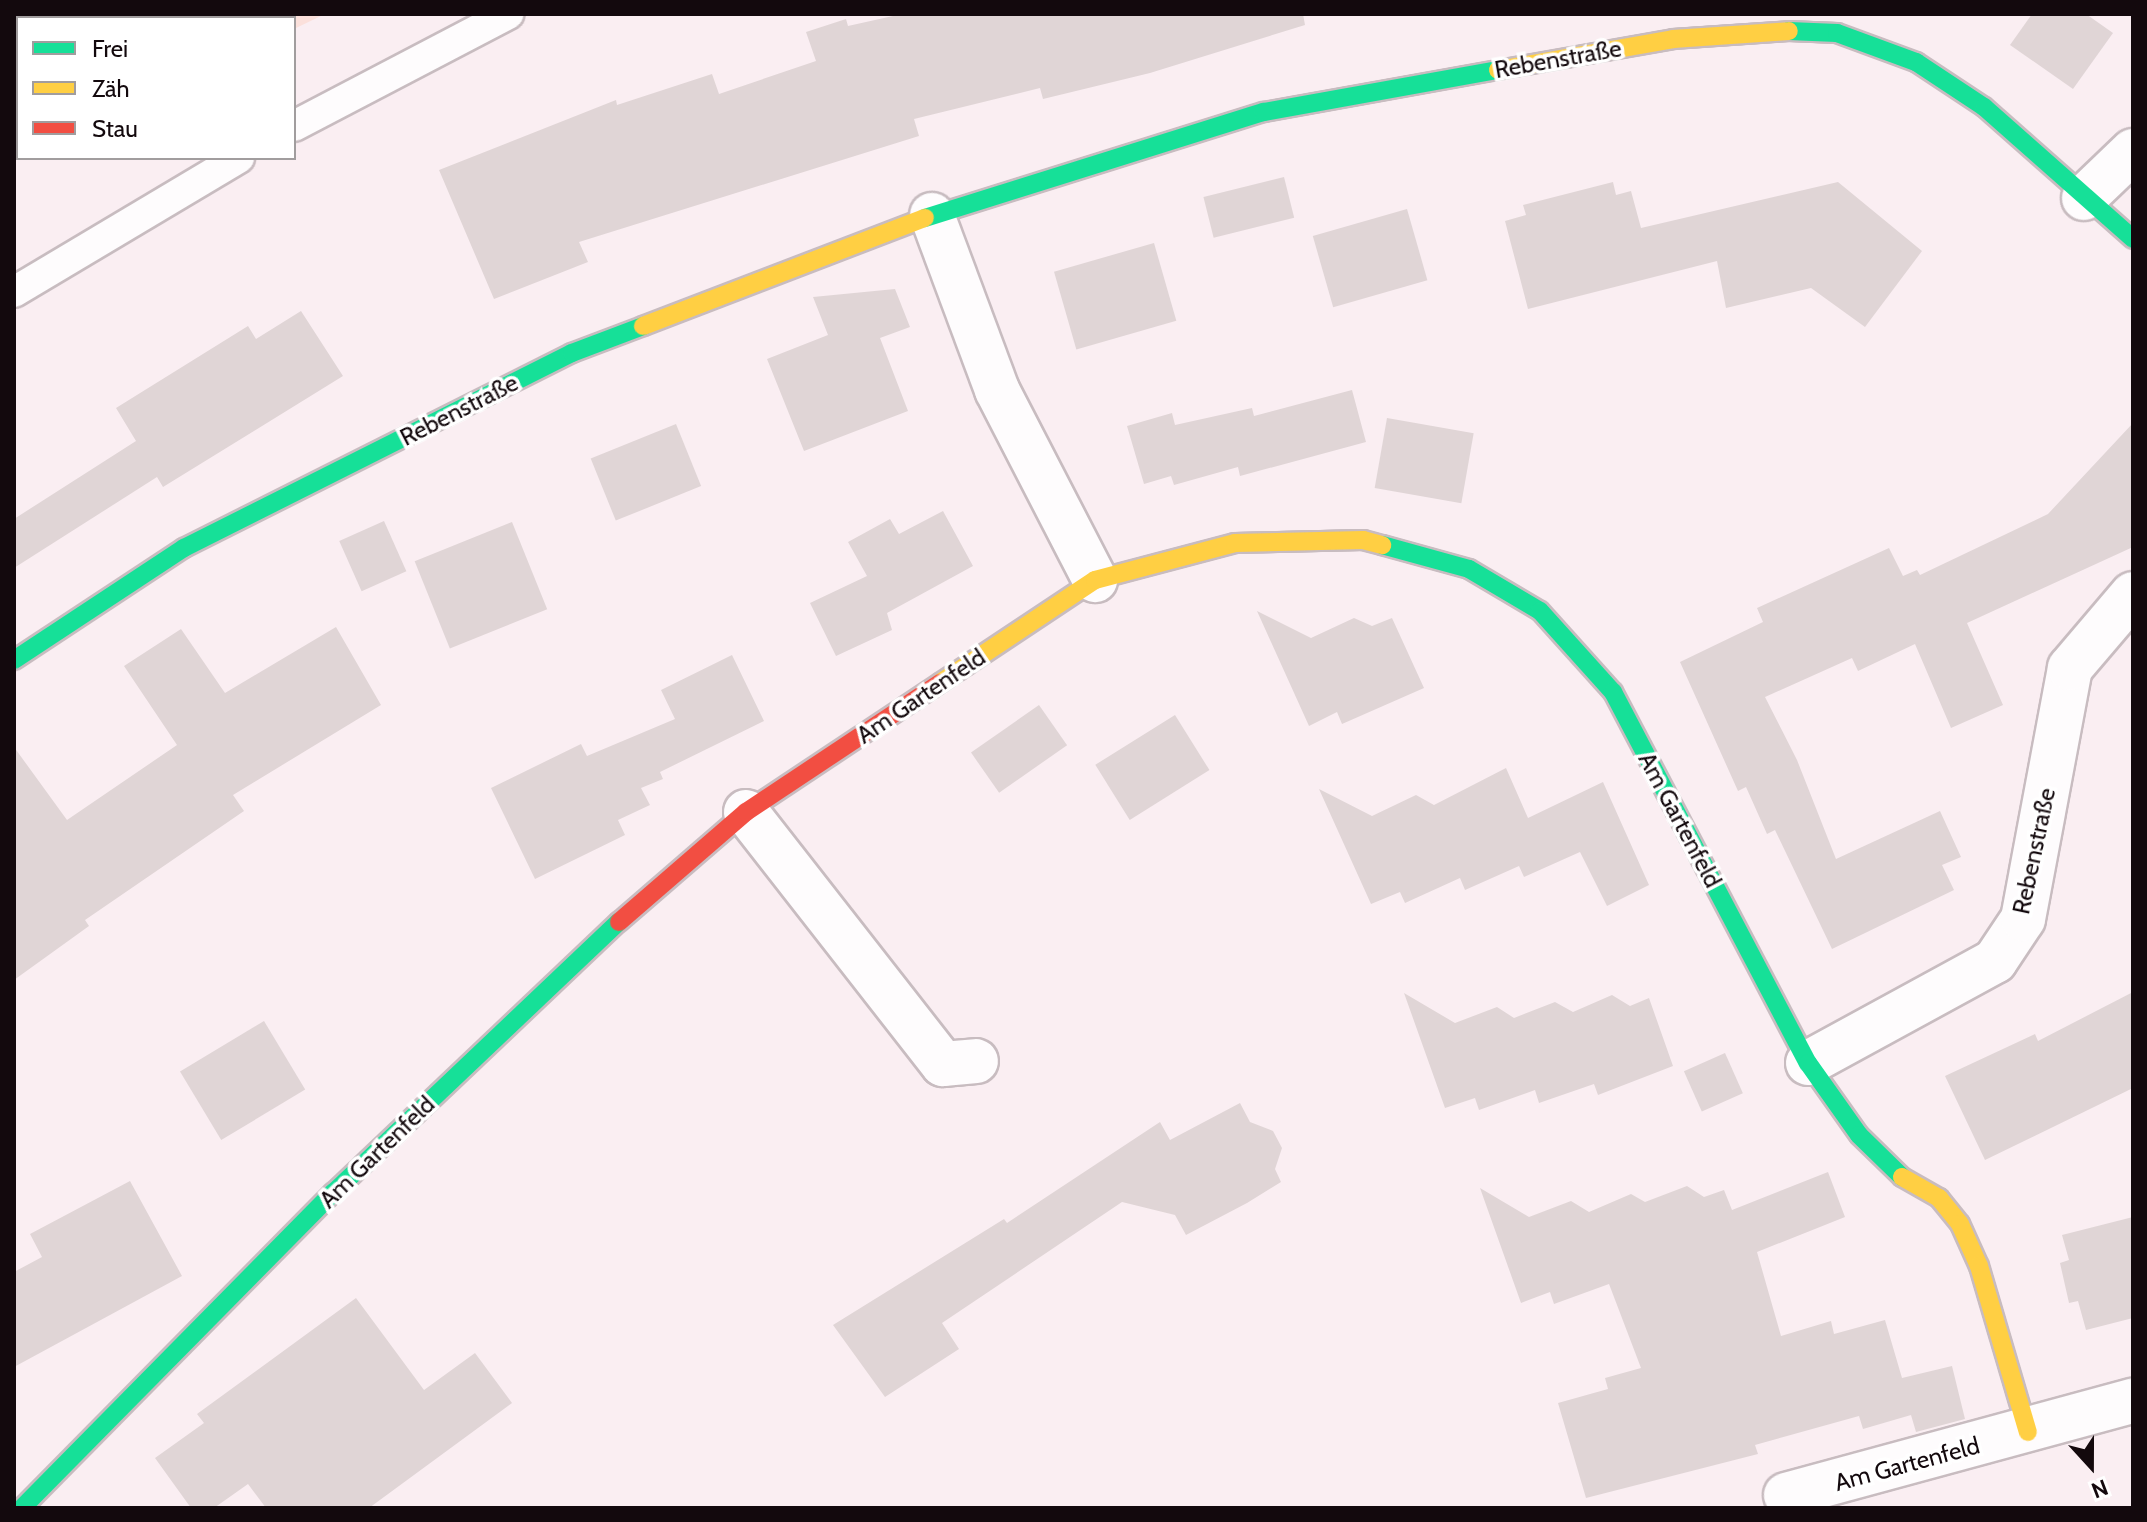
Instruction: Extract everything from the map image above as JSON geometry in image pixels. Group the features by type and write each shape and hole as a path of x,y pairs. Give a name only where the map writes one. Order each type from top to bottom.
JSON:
{"street":[{"name":"Rebenstraße","path":"14,660 184,548 572,353 932,215 1264,112 1671,26 1837,33 1916,62 1984,107 2133,239"},
{"path":"2084,198 2133,151"},
{"path":"932,215 997,390 1095,580"},
{"name":"Am Gartenfeld","path":"22,1508 333,1193 676,868 746,812 1095,580 1235,543 1363,540 1469,569 1540,611 1613,692 1808,1063 1859,1135 1910,1185 1939,1198 1960,1224 1979,1266 2028,1432"},
{"name":"Rebenstraße","path":"1808,1063 1995,961 2023,919 2070,668 2133,594"},
{"path":"746,812 943,1064 976,1061"},
{"name":"Am Gartenfeld","path":"1786,1495 2028,1432 2133,1401"}],"lane":[{"path":"296,125 508,14"},
{"path":"14,292 236,160"}],"shaded area":[{"path":"14,14 325,14 296,28 296,16 16,16 14,160"}],"building":[{"path":"902,14 1303,14 1305,25 1150,73 1043,99 1040,88 914,119 919,136 579,242 588,262 494,299 439,170 616,100 617,105 712,74 719,94 816,61 806,32 846,19 848,26"},
{"path":"2032,14 2086,14 2113,33 2073,89 2010,45"},
{"path":"1284,177 1294,218 1214,238 1203,197"},
{"path":"1613,182 1616,195 1631,191 1641,228 1838,182 1922,251 1865,327 1811,288 1726,308 1717,261 1528,309 1505,221 1526,215 1523,205"},
{"path":"1407,209 1427,280 1333,307 1313,236"},
{"path":"1154,243 1176,321 1076,350 1054,272"},
{"path":"895,289 910,327 880,338 908,411 804,451 767,359 828,335 813,297"},
{"path":"301,311 343,376 163,487 157,477 14,568 14,519 136,441 116,408 248,326 256,339"},
{"path":"1352,390 1366,442 1240,476 1238,467 1174,485 1171,476 1144,484 1127,426 1172,413 1175,425 1252,408 1254,416"},
{"path":"1387,418 1474,433 1461,503 1375,488"},
{"path":"2133,423 2133,547 1967,623 2003,705 1951,728 1915,644 1858,671 1852,658 1765,697 1797,760 1836,859 1940,811 1961,857 1942,865 1954,890 1832,949 1775,830 1767,834 1746,787 1738,791 1680,662 1763,622 1757,608 1889,548 1903,576 1917,570 1920,575 2048,514"},
{"path":"676,424 701,486 616,521 591,458"},
{"path":"943,511 973,566 887,613 892,630 836,656 810,603 867,576 848,542 890,519 899,534"},
{"path":"384,521 406,571 362,591 339,541"},
{"path":"512,522 547,609 450,648 415,561"},
{"path":"1257,611 1311,638 1354,618 1372,626 1392,618 1424,688 1342,724 1337,712 1309,726"},
{"path":"336,627 381,705 233,795 244,811 85,920 89,926 14,980 14,747 67,820 177,745 124,666 181,629 225,693"},
{"path":"732,655 764,721 660,772 663,779 641,788 650,805 618,820 625,835 535,879 491,788 581,744 587,756 675,719 661,690"},
{"path":"1039,705 1067,745 999,793 971,753"},
{"path":"1175,715 1209,770 1130,820 1095,765"},
{"path":"1506,768 1528,818 1603,782 1649,885 1607,906 1580,852 1524,877 1519,866 1465,890 1460,878 1405,903 1400,892 1371,904 1319,789 1372,816 1416,795 1434,805"},
{"path":"2133,992 2133,1088 1985,1160 1945,1076 2035,1034 2038,1041"},
{"path":"1404,993 1455,1023 1497,1007 1514,1018 1555,1002 1573,1012 1612,995 1630,1006 1649,998 1673,1066 1598,1095 1594,1084 1539,1103 1535,1090 1479,1110 1475,1098 1445,1108"},
{"path":"264,1021 305,1090 221,1140 180,1071"},
{"path":"1725,1053 1743,1093 1702,1111 1684,1071"},
{"path":"1240,1103 1250,1122 1273,1131 1282,1148 1275,1169 1281,1182 1247,1203 1186,1235 1175,1215 1122,1202 942,1323 959,1349 885,1397 833,1325 1004,1219 1007,1223 1160,1122 1170,1140"},
{"path":"1828,1172 1845,1217 1757,1252 1781,1336 1831,1321 1834,1334 1885,1320 1902,1378 1952,1366 1965,1419 1916,1432 1911,1415 1863,1429 1859,1416 1755,1445 1758,1454 1586,1498 1558,1403 1608,1389 1605,1378 1641,1368 1609,1284 1554,1304 1550,1292 1521,1303 1480,1188 1529,1217 1571,1201 1589,1212 1631,1194 1645,1202 1687,1186 1704,1197 1724,1190 1732,1210"},
{"path":"130,1181 182,1276 14,1367 14,1272 42,1257 30,1234"},
{"path":"2133,1217 2133,1318 2086,1330 2078,1301 2069,1303 2060,1263 2069,1260 2062,1235"},
{"path":"356,1298 424,1390 475,1353 512,1403 369,1508 266,1508 248,1484 214,1508 191,1508 155,1458 204,1423 197,1414"}],"traffic: fast":[{"path":"1789,31 1837,33 1916,62 1984,107 2133,239"},
{"path":"925,218 1264,112 1498,70"},
{"path":"14,660 184,548 572,353 643,326"},
{"path":"1382,545 1469,569 1540,611 1613,692 1808,1063 1859,1135 1902,1177"},
{"path":"22,1508 333,1193 619,922"}],"traffic: slow":[{"path":"1498,70 1673,39 1789,31"},
{"path":"643,326 925,218"},
{"path":"940,683 1095,580 1235,543 1363,540 1382,545"},
{"path":"1902,1177 1939,1198 1960,1224 1979,1266 2028,1432"}],"traffic: jam":[{"path":"619,922 746,812 940,683"}]}
